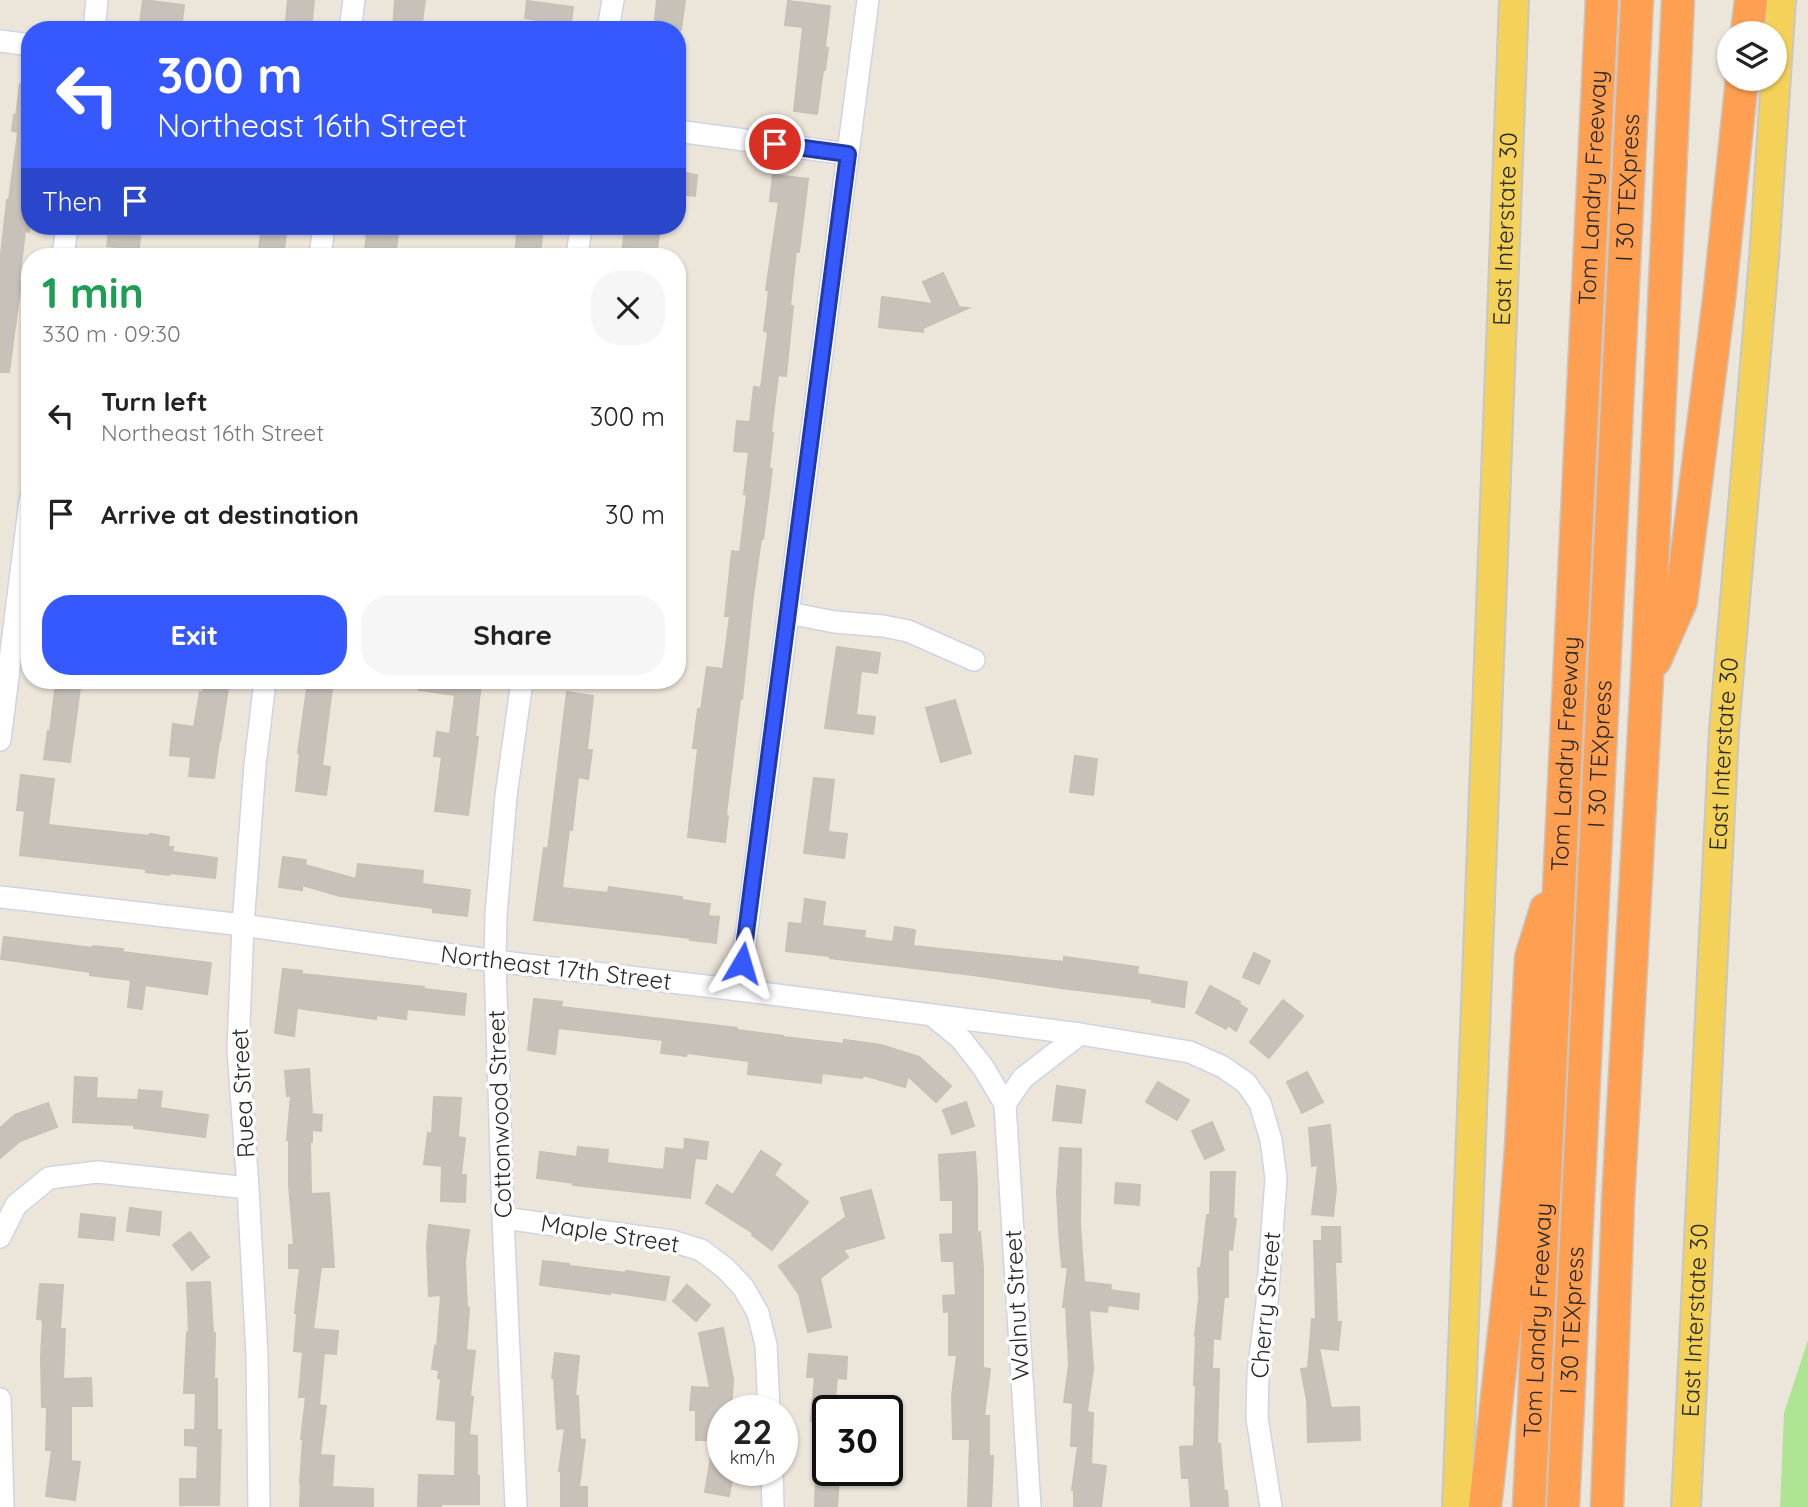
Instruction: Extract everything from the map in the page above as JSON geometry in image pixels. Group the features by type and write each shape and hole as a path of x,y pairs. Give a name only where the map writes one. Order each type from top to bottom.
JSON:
{"highway":[{"name":"Tom Landry Freeway","path":"1529,1507 1602,0"},
{"name":"I 30 TEXpress","path":"1563,1507 1637,0"},
{"path":"1607,1507 1618,1202 1647,678 1678,0"},
{"path":"1748,21 1751,0"},
{"path":"1647,678 1681,601 1719,300 1741,91"},
{"path":"1485,1507 1512,1261 1531,958 1559,868"}],"main road":[{"name":"East Interstate 30","path":"1457,1507 1514,0"},
{"name":"East Interstate 30","path":"1686,1507 1724,730 1764,258 1781,0"}],"street":[{"path":"95,21 97,0"},
{"path":"352,21 354,0"},
{"path":"610,21 613,0"},
{"path":"739,990 868,0"},
{"path":"0,41 21,44"},
{"path":"686,132 848,154"},
{"path":"0,740 21,573"},
{"path":"788,613 908,631 974,660"},
{"name":"Ruea Street","path":"259,1507 257,1355 238,1049 243,926 255,765 264,689"},
{"name":"Cottonwood Street","path":"516,1507 495,961 506,796 521,689"},
{"name":"Northeast 17th Street","path":"0,897 1080,1034 1190,1052 1231,1072 1246,1083 1260,1103"},
{"name":"Walnut Street","path":"933,1016 961,1039 983,1067 1005,1104 1030,1507"},
{"path":"1005,1104 1023,1078 1080,1034"},
{"name":"Cherry Street","path":"1260,1103 1271,1140 1276,1178 1267,1302 1258,1374 1257,1418 1271,1507"},
{"path":"0,1237 16,1205 49,1178 97,1172 248,1188"},
{"name":"Maple Street","path":"503,1218 672,1241 701,1250 743,1287 758,1314 766,1345 768,1395"},
{"path":"0,1399 3,1507"},
{"path":"772,1486 773,1507"}],"green space":[{"path":"1808,1340 1808,1507 1780,1507 1784,1413"}],"building":[{"path":"143,0 184,5 182,21 140,21"},
{"path":"288,0 314,0 312,21 286,21"},
{"path":"395,0 425,0 422,21 394,21"},
{"path":"657,0 685,0 682,21 655,21"},
{"path":"527,1 573,7 571,21 536,21 525,18"},
{"path":"788,1 830,6 825,47 828,48 817,114 794,111 803,27 785,25"},
{"path":"21,84 21,235 25,235 9,372 0,372 0,264 18,132 12,131 14,115 16,116"},
{"path":"686,173 697,175 695,196 686,195"},
{"path":"773,175 808,179 799,252 796,251 786,376 778,375 771,432 769,468 772,469 740,699 725,842 688,837 698,748 693,748 707,667 723,669 730,616 725,616 732,551 740,552 749,452 734,451 737,421 750,422 754,387 761,388 768,332 764,331 769,290 766,290 779,202 770,201"},
{"path":"109,235 140,235 139,248 107,246"},
{"path":"261,235 286,235 284,248 259,248"},
{"path":"367,235 398,235 396,248 365,248"},
{"path":"517,235 542,235 541,248 516,248"},
{"path":"624,235 659,235 657,248 623,248"},
{"path":"943,273 959,307 968,308 923,328 923,332 879,327 882,297 933,304 923,282"},
{"path":"837,647 880,653 877,673 861,671 856,715 875,717 873,734 825,728"},
{"path":"55,689 80,689 70,762 44,759 48,731 50,732"},
{"path":"203,689 228,689 214,778 189,776 191,757 170,755 173,724 194,727 200,692 203,693"},
{"path":"307,689 332,689 322,766 330,767 326,795 296,791"},
{"path":"480,689 475,737 478,737 468,815 435,811 442,757 434,756 437,732 450,734 455,695 419,690"},
{"path":"567,692 593,696 587,750 592,750 588,779 578,777 562,888 608,893 609,887 682,897 682,900 710,904 708,916 719,917 716,943 534,920 544,848 548,849"},
{"path":"955,700 971,753 941,762 926,708"},
{"path":"1075,756 1097,759 1093,795 1070,792"},
{"path":"21,775 54,779 48,825 169,837 168,847 173,847 172,852 217,858 215,878 169,875 146,872 146,869 20,855 25,811 17,810"},
{"path":"814,778 834,780 828,832 847,834 844,858 804,853"},
{"path":"283,857 306,860 305,865 356,879 358,864 423,871 422,884 470,890 467,916 433,912 433,908 340,896 302,885 302,890 279,887"},
{"path":"805,899 825,902 822,926 865,931 864,938 893,942 895,927 915,930 913,946 1064,962 1064,957 1138,967 1137,974 1187,982 1184,1007 1152,1002 1152,999 786,951 789,923 802,924"},
{"path":"4,937 123,949 122,952 211,963 207,994 145,985 142,1009 128,1007 131,980 1,959"},
{"path":"1254,953 1270,961 1259,984 1243,977"},
{"path":"283,969 302,971 302,974 466,994 464,1015 407,1009 406,1019 376,1015 376,1019 297,1008 294,1036 275,1033"},
{"path":"1210,986 1240,1002 1239,1004 1247,1009 1236,1031 1228,1025 1226,1029 1196,1013"},
{"path":"534,999 562,1002 561,1007 737,1028 783,1037 881,1045 919,1057 951,1086 936,1102 908,1076 905,1087 863,1075 862,1078 822,1073 821,1083 748,1074 749,1061 687,1053 686,1056 661,1053 663,1040 558,1028 555,1054 528,1050"},
{"path":"1283,1000 1303,1016 1269,1058 1250,1042"},
{"path":"309,1069 312,1114 322,1115 321,1131 312,1130 310,1142 311,1194 329,1193 334,1267 321,1267 313,1329 338,1331 336,1354 324,1353 319,1405 326,1406 320,1455 334,1456 332,1487 373,1489 373,1507 300,1507 301,1439 306,1397 299,1397 303,1352 294,1351 300,1268 289,1268 289,1245 294,1245 287,1140 291,1096 287,1096 285,1071"},
{"path":"1307,1072 1323,1102 1302,1113 1287,1082"},
{"path":"75,1077 97,1078 96,1098 138,1100 139,1090 162,1092 160,1108 208,1115 205,1137 134,1128 135,1125 73,1122"},
{"path":"1158,1082 1189,1100 1177,1120 1146,1102"},
{"path":"1057,1086 1085,1090 1081,1123 1053,1120"},
{"path":"434,1097 461,1098 458,1137 465,1138 461,1175 466,1175 465,1202 441,1201 442,1166 424,1164 428,1133 432,1134"},
{"path":"966,1102 974,1126 952,1134 943,1110"},
{"path":"48,1103 57,1127 20,1141 0,1158 0,1128 15,1115"},
{"path":"1212,1122 1224,1150 1205,1159 1192,1131"},
{"path":"1330,1125 1336,1189 1333,1216 1312,1214 1318,1165 1312,1166 1309,1128"},
{"path":"685,1139 708,1142 706,1159 695,1158 690,1198 573,1185 574,1183 537,1178 540,1152 577,1157 578,1147 608,1150 607,1163 664,1170 666,1148 684,1150"},
{"path":"1060,1148 1081,1149 1080,1224 1084,1282 1111,1285 1110,1290 1139,1294 1138,1309 1108,1305 1107,1312 1089,1310 1093,1369 1087,1412 1093,1413 1091,1464 1106,1466 1101,1507 1074,1507 1072,1490 1078,1446 1071,1446 1073,1403 1064,1402 1069,1365 1066,1307 1063,1307 1068,1267 1062,1267 1059,1231 1057,1192"},
{"path":"761,1151 781,1164 774,1175 808,1202 772,1250 752,1235 753,1233 706,1203 717,1185 733,1195"},
{"path":"975,1152 977,1233 980,1232 983,1268 983,1368 990,1369 984,1416 989,1416 989,1456 993,1456 991,1507 968,1507 970,1439 953,1439 952,1396 957,1355 949,1355 949,1311 944,1312 943,1296 956,1295 954,1261 942,1261 940,1235 953,1234 953,1200 941,1200 939,1155"},
{"path":"1211,1172 1235,1172 1233,1218 1236,1219 1232,1250 1228,1249 1228,1297 1224,1297 1220,1339 1213,1338 1212,1369 1219,1369 1217,1444 1220,1444 1228,1507 1191,1507 1189,1478 1182,1478 1180,1447 1194,1446 1198,1268 1201,1268 1207,1215 1210,1215"},
{"path":"1116,1183 1140,1185 1139,1205 1115,1203"},
{"path":"871,1190 884,1238 843,1250 848,1257 820,1278 831,1327 808,1332 799,1294 779,1266 846,1217 841,1198"},
{"path":"130,1208 161,1212 159,1235 127,1231"},
{"path":"81,1214 115,1218 113,1240 79,1237"},
{"path":"429,1225 469,1230 465,1261 469,1308 466,1350 475,1351 469,1435 477,1436 479,1504 418,1507 419,1475 455,1476 456,1421 437,1419 441,1379 438,1378 439,1370 432,1369 435,1346 437,1347 441,1295 429,1296"},
{"path":"1322,1227 1340,1227 1341,1262 1335,1262 1337,1322 1341,1322 1338,1350 1319,1348 1331,1408 1359,1407 1360,1440 1308,1442 1307,1400 1301,1369 1308,1368 1312,1319 1316,1320 1314,1241 1322,1241"},
{"path":"190,1232 209,1257 192,1270 173,1245"},
{"path":"543,1261 669,1277 665,1300 540,1285"},
{"path":"210,1282 215,1333 217,1430 221,1430 219,1505 180,1505 180,1479 197,1479 198,1446 185,1445 185,1430 195,1430 196,1393 184,1393 189,1332 187,1283"},
{"path":"40,1284 63,1285 60,1329 65,1329 63,1379 91,1378 92,1406 71,1406 71,1461 80,1462 75,1500 46,1496 52,1450 46,1450 47,1407 42,1407 43,1320 37,1319"},
{"path":"687,1285 710,1305 696,1321 673,1301"},
{"path":"723,1328 733,1379 732,1395 707,1395 707,1440 696,1440 696,1410 690,1410 692,1387 710,1388 699,1333"},
{"path":"555,1353 579,1356 575,1396 578,1396 580,1439 585,1440 579,1487 587,1487 587,1507 561,1507 559,1471 565,1428 557,1429 552,1378"},
{"path":"809,1354 847,1357 846,1379 837,1378 835,1395 813,1395 815,1377 807,1377"},
{"path":"707,1480 707,1486 731,1486 729,1496 705,1492"},
{"path":"816,1486 838,1486 837,1507 815,1507"}],"route":[{"path":"742,963 848,154 775,144"}]}
